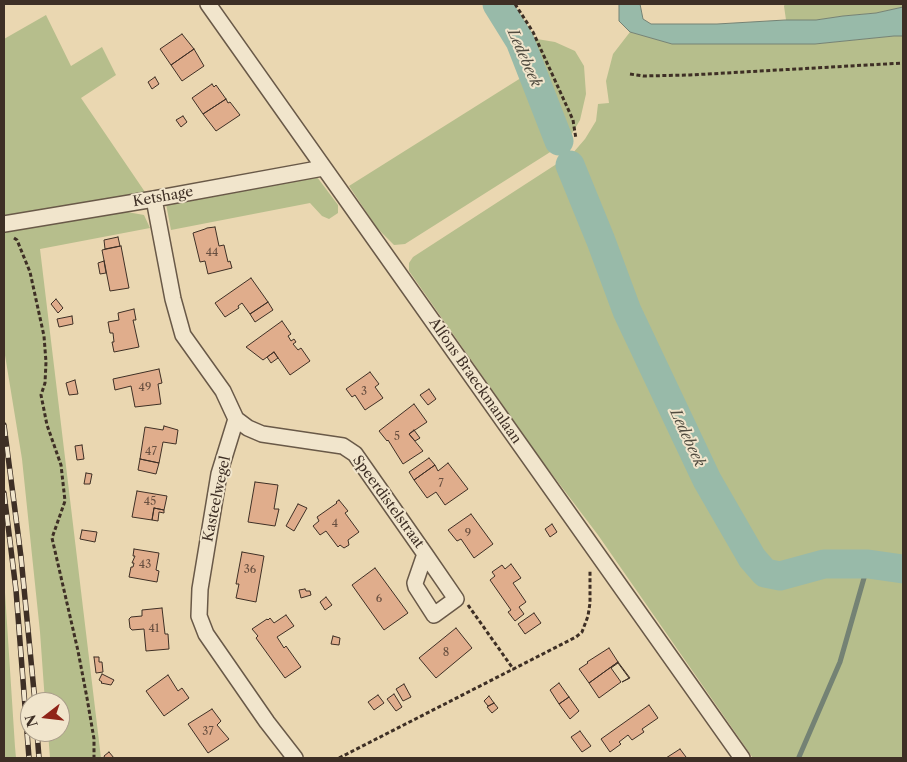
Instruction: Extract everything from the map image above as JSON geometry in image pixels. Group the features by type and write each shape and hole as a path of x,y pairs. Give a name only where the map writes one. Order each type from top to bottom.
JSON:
{"street":[{"name":"Alfons Braeckmanlaan","path":"208,4 323,168 392,261 592,548 742,758"},
{"name":"Ketshage","path":"7,229 154,199 323,168"},
{"path":"154,199 173,299 184,335 223,392 236,419"},
{"name":"Speerdistelstraat","path":"236,419 248,428 262,434 343,446 355,454 425,554 456,599 434,615 417,591 415,583 425,554"},
{"name":"Kasteelwegel","path":"236,419 219,474 198,601 199,616 206,634 267,722 295,758"}],"path":[{"path":"514,4 533,32 573,120 576,139"},
{"path":"630,74 643,76 690,75 903,63"},
{"path":"7,229 17,240 30,272 44,336 45,383 41,395 48,425 61,465 65,501 52,538 87,698 94,739 94,758"},
{"path":"340,758 576,638 582,632 590,603 592,548"},
{"path":"456,599 467,604 514,670"}],"green space":[{"path":"487,4 506,4 525,37 555,42 575,51 584,66 586,94 580,120 570,137 555,149 405,244 394,245 377,228 349,186 524,76 513,44"},
{"path":"785,4 903,4 903,7 876,13 816,20 786,20"},
{"path":"46,15 71,66 102,47 116,75 81,98 145,192 4,217 4,39"},
{"path":"630,32 672,44 815,44 903,36 903,758 753,758 598,535 539,457 409,271 409,263 413,257 572,154 585,139 596,121 598,104 609,103 606,81 613,54"},
{"path":"317,177 338,205 338,213 329,219 322,216 310,203 171,230 166,204"},
{"path":"116,210 144,215 150,228 40,249 101,758 50,758 49,742 70,742 70,692 44,692 22,459 4,349 4,231"},
{"path":"4,577 15,747 16,758 4,758"}],"shaded area":[{"path":"619,4 640,4 643,19 651,24 717,24 816,20 876,13 903,7 903,36 815,44 672,44 630,32 619,21"}],"building":[{"path":"182,34 194,49 171,65 160,49"},
{"path":"194,49 204,66 182,81 171,65"},
{"path":"155,77 159,84 152,89 148,82"},
{"path":"212,84 214,87 216,85 226,99 203,114 192,98"},
{"path":"226,99 240,115 216,131 203,114"},
{"path":"183,116 187,122 181,127 176,120"},
{"path":"215,227 219,246 224,245 228,262 230,261 232,268 208,274 205,261 200,262 193,233"},
{"path":"118,237 120,246 105,249 104,240"},
{"path":"121,246 129,288 110,291 102,250"},
{"path":"104,261 106,273 100,274 98,263"},
{"path":"251,278 268,302 250,314 242,303 238,306 239,308 225,317 215,303"},
{"path":"56,299 63,308 58,313 51,304"},
{"path":"268,302 273,310 255,322 250,314"},
{"path":"134,309 136,320 133,320 139,347 114,352 113,333 110,333 108,322 119,320 118,313"},
{"path":"72,316 73,324 59,327 57,319"},
{"path":"282,321 291,334 288,336 291,341 294,339 296,342 293,344 298,350 301,348 310,361 290,375 274,352 263,360 246,347"},
{"path":"274,352 278,358 271,363 267,357"},
{"path":"159,369 162,383 158,384 161,404 135,407 131,386 115,390 113,379"},
{"path":"370,372 379,384 375,387 383,398 365,410 355,395 352,397 346,389"},
{"path":"75,380 78,394 69,395 66,383"},
{"path":"429,389 436,399 428,405 420,395"},
{"path":"414,404 427,422 409,434 423,451 403,464 388,440 379,431"},
{"path":"164,426 178,430 176,444 163,442 159,463 140,459 145,427 163,430"},
{"path":"414,430 420,438 415,441 409,434"},
{"path":"82,445 84,459 77,460 75,446"},
{"path":"429,458 435,465 414,480 409,472"},
{"path":"140,459 159,463 156,474 138,470"},
{"path":"448,463 468,489 445,505 436,492 427,498 414,480 435,465 438,471"},
{"path":"86,473 92,474 90,484 84,484"},
{"path":"255,482 278,485 274,509 279,509 275,526 248,522"},
{"path":"137,491 167,496 164,510 154,508 152,520 132,517"},
{"path":"339,500 348,511 345,513 359,532 348,540 349,545 344,548 340,545 338,547 326,531 320,535 313,526 319,521 317,517"},
{"path":"298,504 307,508 294,531 286,526"},
{"path":"154,508 164,510 164,513 159,512 158,521 152,520"},
{"path":"471,514 493,544 474,558 461,539 457,541 448,530"},
{"path":"552,524 557,532 550,537 545,529"},
{"path":"82,530 97,532 95,542 80,539"},
{"path":"134,549 159,553 156,570 159,571 157,582 129,577 134,563 132,563 135,556 133,556"},
{"path":"242,552 264,556 256,602 236,598 239,584 236,584"},
{"path":"511,564 521,578 513,583 526,602 519,607 524,614 515,621 508,612 511,610 490,580 495,576 492,572 502,565 505,569"},
{"path":"375,568 408,613 384,630 352,585"},
{"path":"305,589 310,591 311,595 301,598 299,590"},
{"path":"326,597 332,605 325,610 320,602"},
{"path":"162,608 165,634 168,634 169,649 146,651 144,629 132,630 129,619 142,616 142,610"},
{"path":"534,613 541,623 525,634 518,624"},
{"path":"286,615 294,626 277,637 301,667 285,678 256,638 258,636 252,629 267,619 270,618 274,623"},
{"path":"456,628 472,648 436,678 419,658"},
{"path":"333,636 340,638 339,645 331,644"},
{"path":"609,648 618,662 589,683 579,669"},
{"path":"94,657 99,657 99,662 102,662 103,672 96,673"},
{"path":"618,662 630,678 622,682 629,678 618,663 611,668 621,682 599,698 589,683"},
{"path":"102,674 114,680 111,685 101,683 99,680"},
{"path":"168,675 178,691 182,688 189,698 164,716 146,691"},
{"path":"559,683 569,697 559,704 550,690"},
{"path":"404,684 411,697 403,701 396,689"},
{"path":"394,694 402,707 396,711 387,699"},
{"path":"378,695 384,703 374,710 368,702"},
{"path":"489,696 494,703 488,706 484,701"},
{"path":"569,697 579,711 570,719 559,704"},
{"path":"494,703 498,708 492,713 487,707"},
{"path":"649,705 658,718 642,729 644,732 632,740 628,735 619,742 621,744 610,752 601,739"},
{"path":"212,709 221,721 217,725 229,739 208,753 188,724"},
{"path":"580,731 591,746 582,752 571,737"},
{"path":"680,749 685,758 666,758"},
{"path":"109,752 114,758 105,758 104,756"}],"waterway":[{"name":"Ledebeek","path":"497,4 520,41 559,141"},
{"name":"Ledebeek","path":"570,165 627,311 707,480 752,558 765,573 780,576 824,564 868,564 903,569"},
{"path":"799,757 840,662 868,564"}],"railway":[{"path":"4,425 21,557 34,692"},
{"path":"4,493 16,590 29,758"},
{"path":"38,742 39,758"}]}
